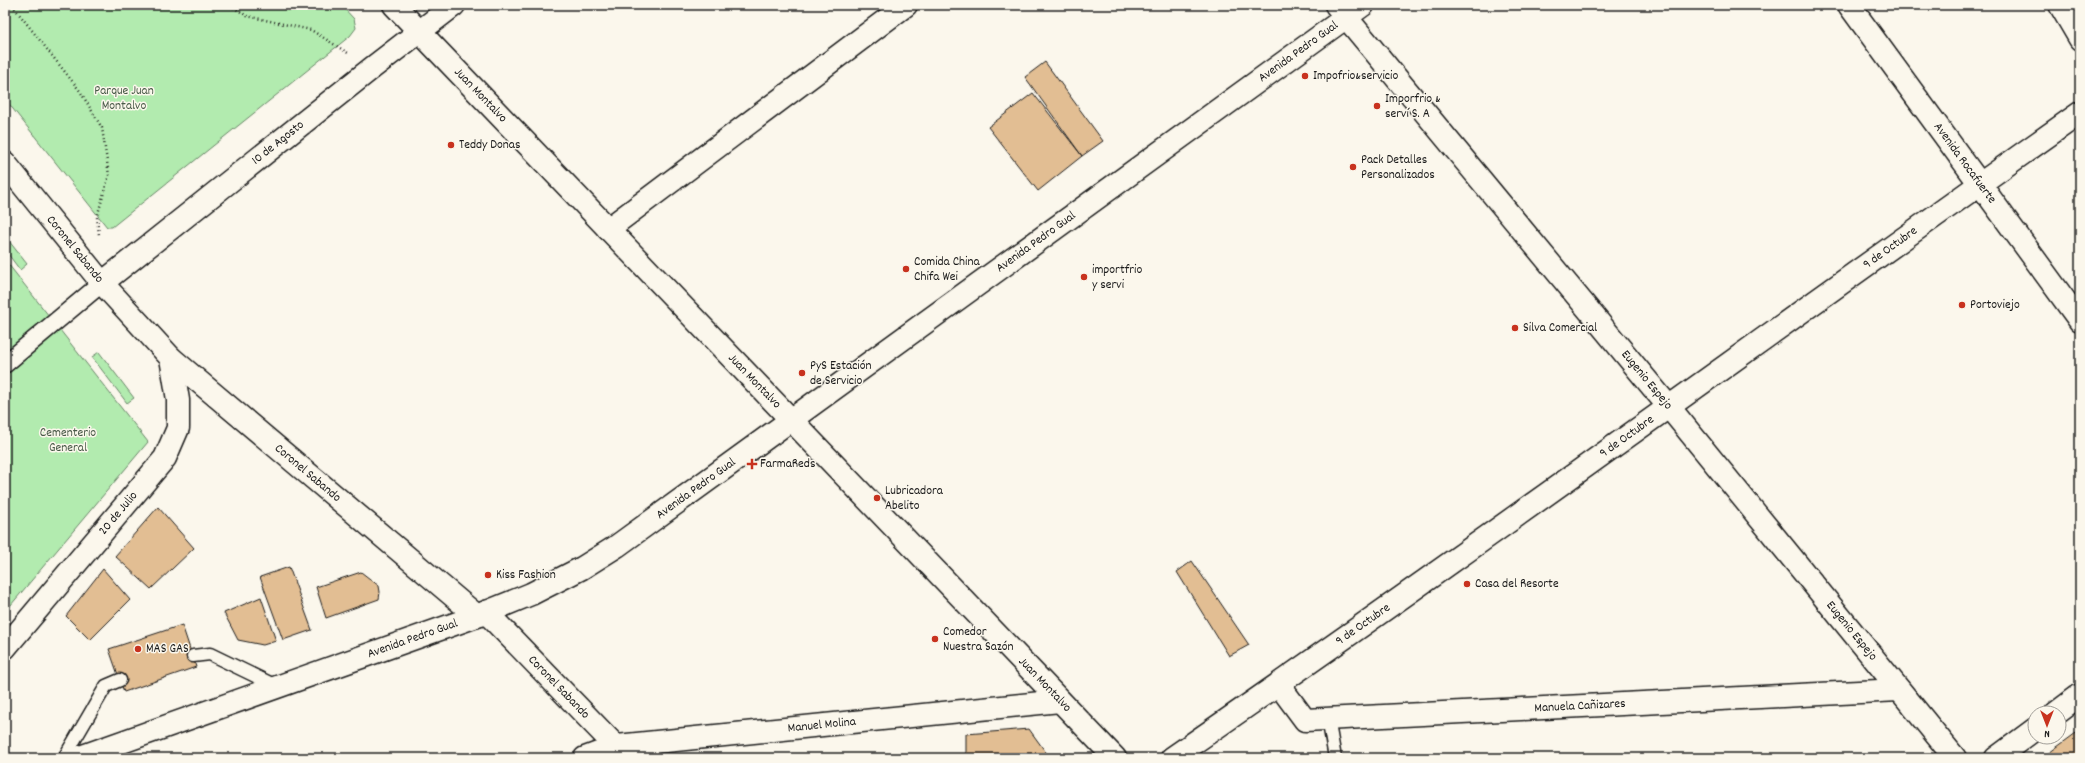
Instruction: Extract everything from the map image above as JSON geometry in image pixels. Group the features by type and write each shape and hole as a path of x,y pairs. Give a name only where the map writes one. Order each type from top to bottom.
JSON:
{"main road":[{"name":"Juan Montalvo","path":"394,5 1115,758"},
{"name":"10 de Agosto","path":"102,283 372,68 454,5"},
{"path":"608,229 906,5"},
{"name":"Avenida Rocafuerte","path":"1849,5 2080,321"},
{"path":"2060,5 2080,39"},
{"name":"Eugenio Espejo","path":"1348,9 1669,408 1955,758"},
{"name":"Avenida Pedro Gual","path":"77,758 279,688 482,614 531,594 594,560 792,420 1348,9"},
{"name":"9 de Octubre","path":"1172,758 1669,408 1979,184 2080,113"},
{"name":"Coronel Sabando","path":"5,163 102,283 171,358 482,614 622,752"},
{"name":"20 de Julio","path":"5,648 165,458 178,428 178,400 171,358"},
{"name":"Manuela Cañizares","path":"1279,684 1305,720 1899,690"},
{"path":"2067,705 2080,695"},
{"name":"Manuel Molina","path":"585,758 622,752 1060,701"},
{"path":"1996,758 2027,735"}],"street":[{"path":"5,364 102,283"}],"lane":[{"path":"193,656 210,654 279,688"},
{"path":"64,758 106,686 120,680"},
{"path":"1328,718 1334,758"}],"path":[{"path":"12,5 80,91 102,128 109,174 97,217 99,239"},
{"path":"230,5 247,16 311,30 372,68"}],"green space":[{"name":"Parque Juan Montalvo","path":"5,5 341,5 354,19 356,28 350,36 112,227 107,227 5,99"},
{"path":"5,236 27,264 20,270 5,250"},
{"name":"Cementerio General","path":"5,260 148,442 5,612"},
{"path":"99,352 134,398 127,403 92,357"}],"building":[{"path":"1045,62 1103,141 1082,156 1025,77"},
{"path":"1033,93 1082,156 1038,191 988,127"},
{"path":"158,507 194,548 151,589 115,556"},
{"path":"1192,561 1249,645 1229,656 1177,572"},
{"path":"289,567 312,630 283,640 260,577"},
{"path":"103,569 130,600 90,640 66,616"},
{"path":"361,572 379,586 379,599 326,618 316,587"},
{"path":"261,597 276,641 263,645 238,640 224,613"},
{"path":"182,625 196,667 124,692 109,649"},
{"path":"1029,729 1050,758 966,758 966,734"},
{"path":"2076,733 2080,738 2080,758 2042,758 2060,745 2067,745 2067,740"}],"place":[{"name":"Impofrio&servicio","path":"1305,76"},
{"name":"Imporfrio & serví S. A","path":"1377,106"},
{"name":"Teddy Donas","path":"451,145"},
{"name":"Pack Detalles Personalizados","path":"1353,167"},
{"name":"Comida China Chifa Wei","path":"906,269"},
{"name":"importfrio y servi","path":"1084,277"},
{"name":"Portoviejo","path":"1962,305"},
{"name":"Silva Comercial","path":"1515,328"},
{"name":"PyS Estación de Servicio","path":"802,373"},
{"name":"FarmaReds","path":"752,464"},
{"name":"Lubricadora Abelito","path":"877,498"},
{"name":"Kiss Fashion","path":"488,575"},
{"name":"Casa del Resorte","path":"1467,584"},
{"name":"Comedor Nuestra Sazón","path":"935,639"},
{"name":"MAS GAS","path":"138,649"}]}
